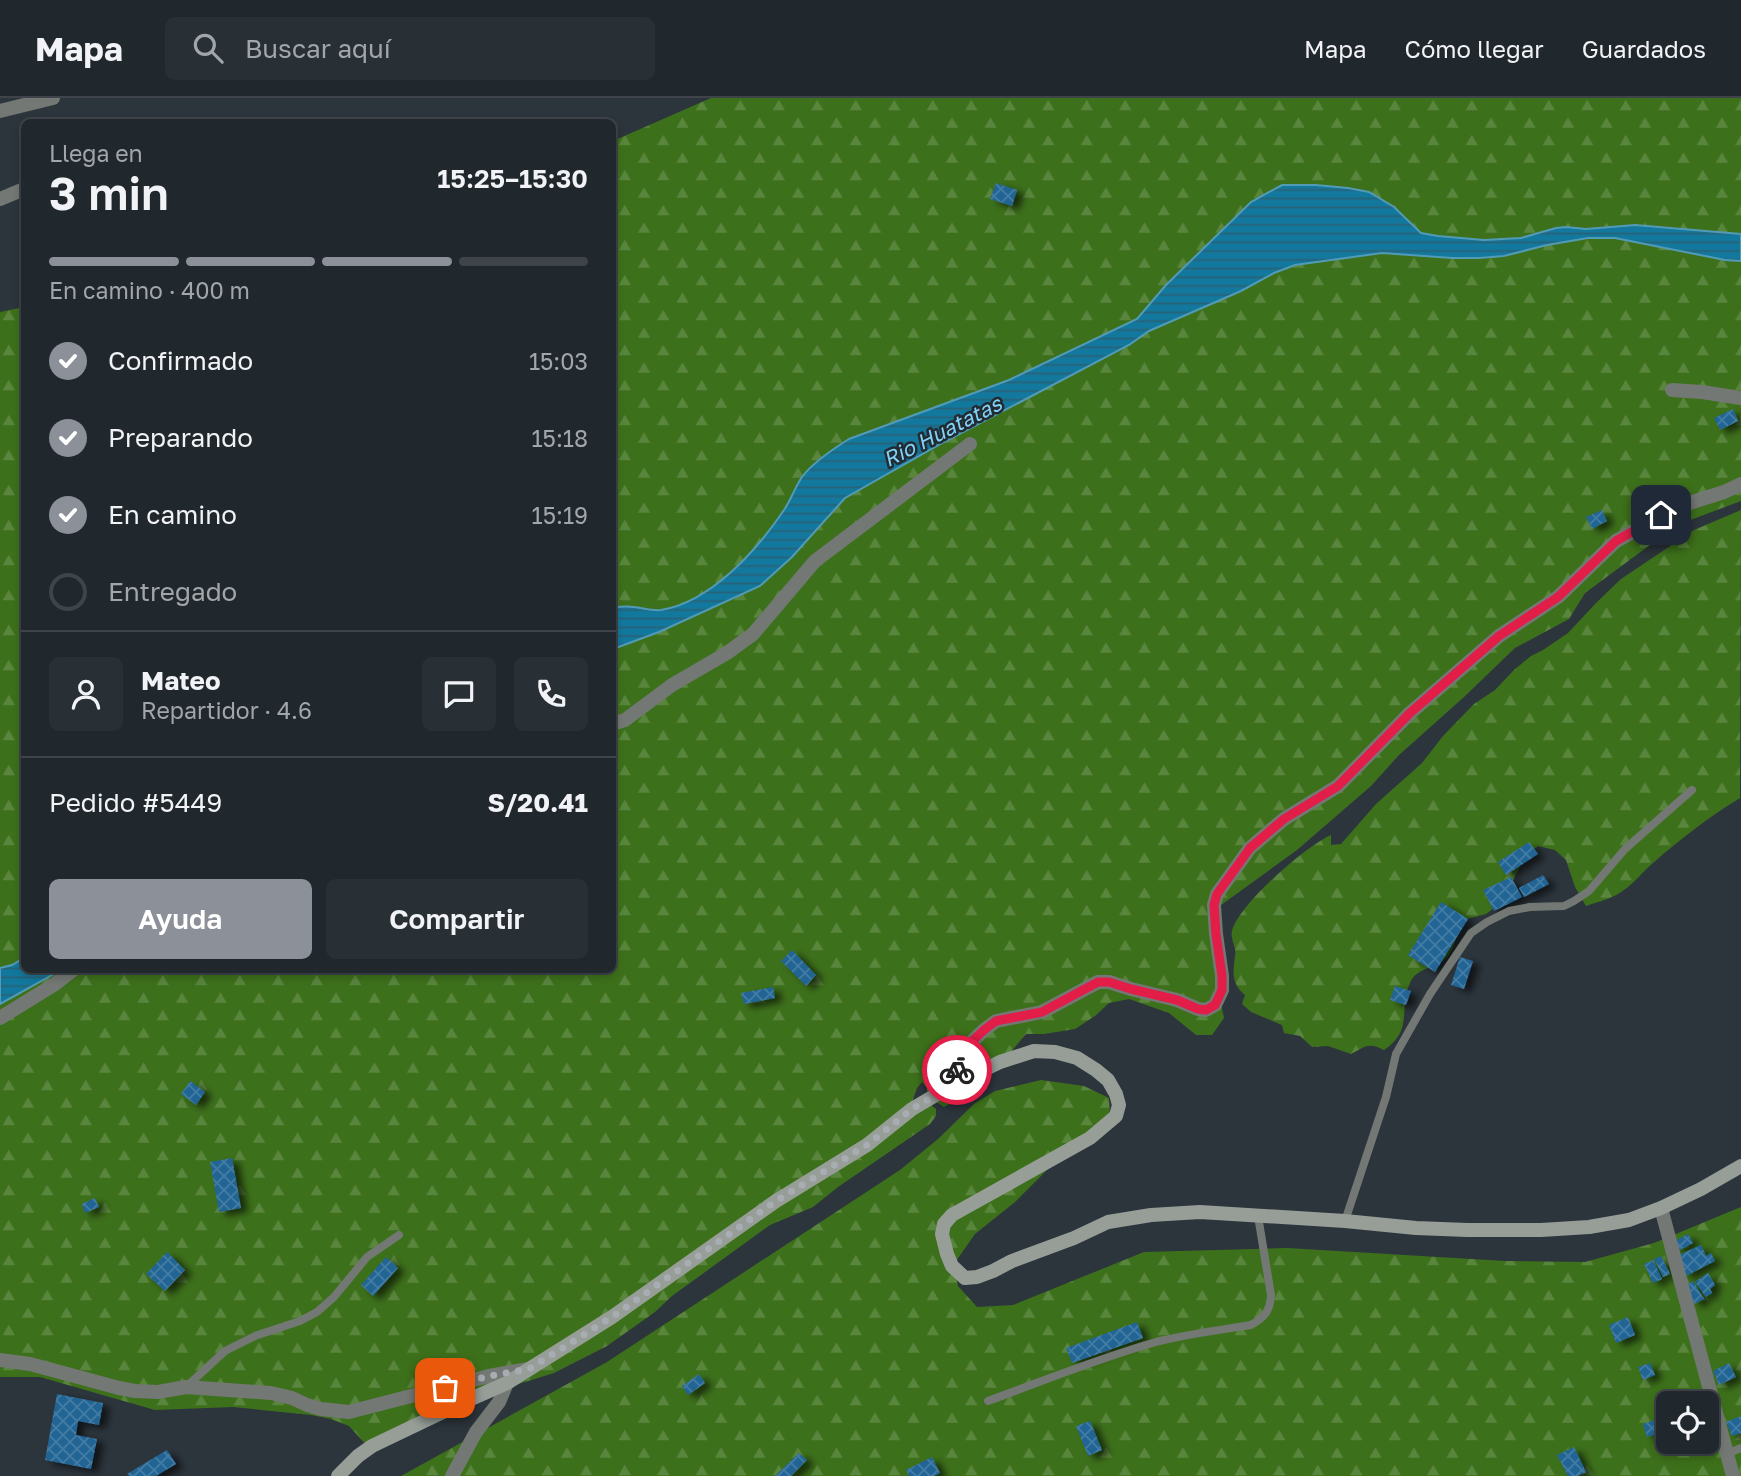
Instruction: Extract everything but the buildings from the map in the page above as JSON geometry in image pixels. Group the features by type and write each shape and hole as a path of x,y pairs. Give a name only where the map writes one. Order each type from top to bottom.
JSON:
{"street":[{"path":"0,111 53,98"},
{"path":"0,199 21,190"},
{"path":"1672,390 1702,391 1741,398"},
{"path":"616,723 625,720 672,685 727,653 753,634 815,561 970,444"},
{"path":"951,1086 964,1049 996,1021 1042,1012 1098,982 1109,982 1177,1000 1198,1009 1206,1010 1215,1005 1222,990 1222,976 1214,905 1217,894 1250,848 1284,819 1338,786 1410,713 1499,636 1558,597 1616,541 1679,506 1741,484"},
{"path":"0,1018 69,973"},
{"path":"338,1476 358,1456 372,1447 507,1383 612,1317 766,1208 867,1145 912,1109 1000,1062 1034,1051 1055,1052 1077,1058 1096,1070 1108,1080 1116,1094 1119,1105 1116,1116 1090,1138 952,1215 944,1224 942,1234 952,1266 965,1278 993,1271 1108,1222 1152,1215 1200,1212 1345,1220 1416,1228 1541,1230 1589,1227 1629,1220 1661,1208 1741,1166"},
{"path":"1661,1208 1734,1451 1733,1476"},
{"path":"0,1360 30,1364 135,1391 158,1392 186,1387 271,1393 321,1409 349,1412 489,1376 529,1369"},
{"path":"452,1476 476,1432 499,1402 507,1383"}],"lane":[{"path":"1345,1220 1380,1117 1396,1054 1430,994 1471,933 1509,911 1564,905 1574,901 1589,891 1625,849 1692,790"},
{"path":"988,1401 1155,1342 1251,1325 1261,1320 1270,1306 1271,1295 1258,1216"},
{"path":"186,1387 225,1351 255,1336 300,1321 317,1312 334,1297 367,1257 399,1235"}],"green space":[{"path":"711,98 1741,98 1741,501 1677,525 1585,593 1569,619 1515,648 1399,755 1371,786 1297,850 1217,908 1221,1004 1224,1018 1212,1035 1196,1035 1169,1013 1129,999 1109,1003 1075,1029 1026,1034 1003,1061 979,1074 973,1090 944,1107 927,1096 927,1088 922,1082 912,1102 931,1105 936,1109 936,1116 930,1124 813,1207 770,1225 607,1346 554,1373 493,1392 369,1448 349,1426 311,1415 233,1407 155,1410 40,1377 0,1377 0,312 21,308 21,973 616,973 616,140"},
{"path":"1741,510 1740,798 1684,837 1626,889 1613,897 1586,906 1575,887 1566,860 1555,850 1538,846 1525,856 1503,901 1486,914 1463,920 1449,955 1413,978 1407,993 1399,1035 1384,1050 1368,1046 1351,1054 1328,1046 1312,1047 1300,1036 1284,1033 1282,1025 1251,1012 1242,1004 1245,995 1237,987 1234,977 1232,931 1247,906 1275,877 1306,851 1331,835 1331,845 1341,844 1376,804 1422,763 1474,704 1495,690 1531,656 1568,633 1621,579 1694,530"},
{"path":"1041,1080 1084,1086 1109,1098 1110,1116 1048,1169 1015,1202 975,1234 954,1264 958,1286 977,1307 1013,1305 1144,1252 1287,1248 1505,1261 1585,1262 1654,1243 1741,1207 1741,1476 401,1476 607,1362 900,1170 938,1139 974,1104 995,1091"}],"water":[{"name":"Rio Huatatas","path":"1282,185 1348,188 1369,192 1394,207 1421,233 1484,240 1521,238 1566,227 1586,229 1635,225 1741,234 1741,261 1615,238 1588,238 1504,256 1452,258 1382,253 1295,265 1149,331 1129,345 944,442 845,498 792,557 760,586 659,632 616,648 616,607 661,610 698,597 715,585 760,541 784,510 802,477 830,451 849,439 1009,380 1137,319 1166,285 1251,202"},
{"path":"21,960 21,973 56,973 0,1004 0,968"}],"way so far":[{"path":"445,1388 529,1369 612,1317 776,1201 867,1145 912,1109 951,1086 957,1070"}],"route":[{"path":"957,1070 964,1049 996,1021 1042,1012 1098,982 1109,982 1177,1000 1198,1009 1206,1010 1215,1005 1222,990 1222,976 1214,905 1217,894 1250,848 1284,819 1338,786 1410,713 1499,636 1558,597 1616,541 1661,515"}]}
